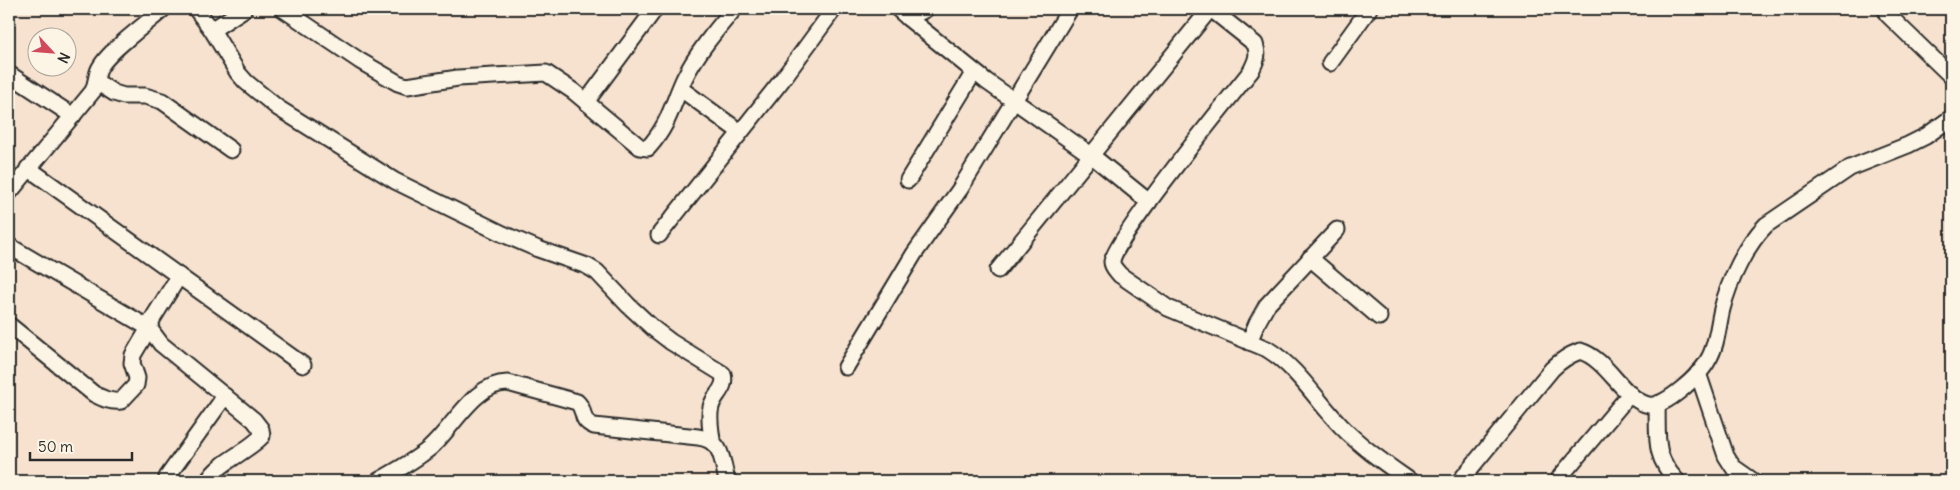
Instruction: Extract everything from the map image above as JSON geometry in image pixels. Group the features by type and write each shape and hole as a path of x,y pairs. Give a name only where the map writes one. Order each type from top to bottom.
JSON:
{"street":[{"path":"9,193 93,91 97,82 98,71 111,54 163,9"},
{"path":"196,9 212,30 238,73 246,82 278,108 395,181 538,250 587,266 597,272 654,329 671,342 723,374 725,380 723,388 710,408 712,440"},
{"path":"212,30 244,9"},
{"path":"283,9 360,61 398,83 407,86 419,86 458,78 546,74 553,76 640,147 648,148 668,120 685,78 702,50 734,9"},
{"path":"586,102 655,9"},
{"path":"658,235 834,9"},
{"path":"903,13 926,9"},
{"path":"846,367 914,254 960,188 1070,9"},
{"path":"998,270 1210,9 1256,44 1257,60 1149,202 1115,253 1112,262 1114,268 1131,283 1168,308 1267,349 1286,363 1342,427 1365,448 1410,481"},
{"path":"1330,63 1369,9"},
{"path":"903,13 974,72 1091,155 1149,202"},
{"path":"1887,14 1951,76"},
{"path":"908,180 974,72"},
{"path":"9,74 72,116"},
{"path":"97,82 114,93 124,96 145,96 162,101 232,150"},
{"path":"681,89 740,132"},
{"path":"1460,481 1552,369 1563,358 1580,351 1594,356 1630,394 1649,405 1656,404 1678,392 1708,362 1712,354 1723,306 1747,246 1760,230 1850,168 1908,145 1926,136 1951,118"},
{"path":"28,168 303,365"},
{"path":"1249,342 1260,316 1267,306 1337,230"},
{"path":"9,246 149,328 161,344 254,420 261,429 262,436 256,443 215,472 208,481"},
{"path":"1310,258 1379,317"},
{"path":"9,325 94,394 107,401 121,401 136,385 137,378 132,363 133,355 179,276"},
{"path":"1698,373 1726,456 1733,466 1753,481"},
{"path":"378,481 406,465 432,446 472,402 490,386 499,382 526,387 577,402 581,406 586,423 594,426 698,436 712,440 717,446 728,481"},
{"path":"1560,477 1630,394"},
{"path":"167,477 225,396"},
{"path":"1656,404 1659,454 1666,470 1677,481"}]}
